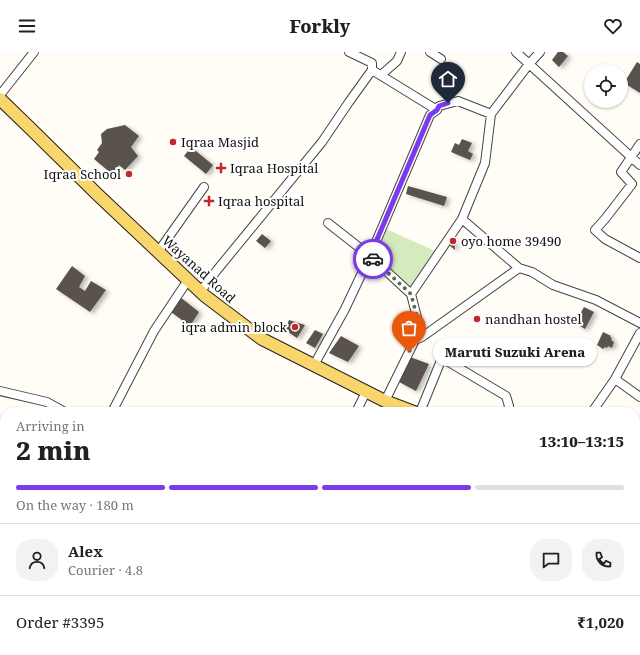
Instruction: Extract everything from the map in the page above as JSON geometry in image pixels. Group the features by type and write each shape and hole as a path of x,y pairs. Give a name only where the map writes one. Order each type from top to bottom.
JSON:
{"main road":[{"name":"Wayanad Road","path":"0,99 98,195 119,210 158,252 205,296 262,339 366,392 401,407"}],"street":[{"path":"0,95 34,52"},
{"path":"200,292 322,142 372,70 372,63 349,52"},
{"path":"381,75 397,62 401,52"},
{"path":"430,52 441,59"},
{"path":"516,52 640,165"},
{"path":"411,294 462,219 485,163 491,114 540,52"},
{"path":"372,70 437,110"},
{"path":"314,365 345,309 370,256 430,115 437,110 439,106 458,101 491,114"},
{"path":"640,144 621,172 632,184 595,230 604,239 640,258"},
{"path":"158,252 204,187"},
{"path":"462,219 519,268 532,272 553,285 596,300 640,323"},
{"path":"328,224 370,256 411,294 422,336"},
{"path":"385,401 415,340 519,268"},
{"path":"115,407 154,331 188,280"},
{"path":"596,407 616,379 640,333"},
{"path":"422,407 442,358 506,396 509,407"},
{"path":"616,379 640,397"},
{"path":"0,391 47,402 56,407"},
{"path":"358,407 366,392"}],"green space":[{"path":"386,229 435,251 407,293 367,264"}],"building":[{"path":"558,52 563,52 568,56 559,67 552,60"},
{"path":"637,62 640,64 640,93 628,86 628,77"},
{"path":"125,125 139,136 131,147 138,156 125,170 119,165 112,174 94,159 99,152 97,150 102,143 101,134 107,129"},
{"path":"462,139 472,143 468,151 473,154 470,160 451,152 455,143 459,145"},
{"path":"191,147 213,165 206,174 184,156"},
{"path":"408,186 447,197 444,206 406,194"},
{"path":"262,234 271,241 265,248 256,241"},
{"name":"oyo home 39490","path":"454,237 455,250 449,245"},
{"path":"72,266 85,276 79,287 85,291 91,281 106,290 90,312 56,289"},
{"path":"180,297 199,312 190,326 171,312"},
{"path":"584,307 594,312 585,329 575,323"},
{"name":"iqra admin block","path":"289,320 305,325 297,338 285,330"},
{"path":"315,330 323,334 315,348 306,343"},
{"path":"603,332 611,336 611,340 614,342 612,348 608,346 607,348 605,347 603,349 597,345"},
{"path":"341,336 359,346 348,362 329,353"},
{"path":"410,357 429,364 416,391 399,382"}],"way so far":[{"path":"373,259 411,294 422,336 415,340 409,352"}],"place":[{"name":"Iqraa Masjid","path":"173,142"},
{"name":"Iqraa Hospital","path":"221,168"},
{"name":"Iqraa School","path":"129,174"},
{"name":"Iqraa hospital","path":"209,201"},
{"name":"oyo home 39490","path":"453,241"},
{"name":"nandhan hostel","path":"477,319"},
{"name":"iqra admin block","path":"295,327"},
{"name":"Maruti Suzuki Arena","path":"409,352"}],"route":[{"path":"373,259 370,256 430,115 437,110 439,106 448,103"}]}
